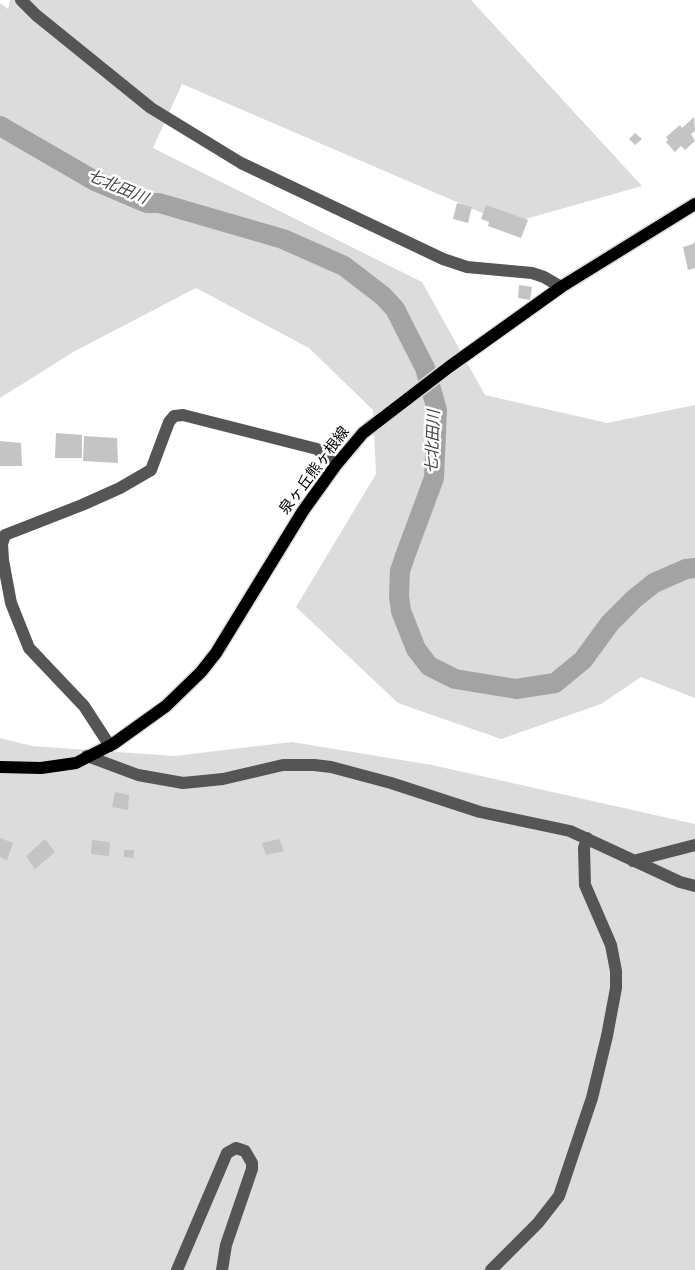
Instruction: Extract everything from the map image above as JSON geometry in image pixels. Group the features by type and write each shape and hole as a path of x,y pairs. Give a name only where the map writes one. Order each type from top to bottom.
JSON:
{"main road":[{"name":"泉ヶ丘熊ヶ根線","path":"0,767 41,768 76,763 110,746 166,706 201,672 216,653 283,542 336,465 363,433 449,367 561,287 695,204"}],"street":[{"path":"22,0 36,15 151,108 241,163 443,259 467,267 532,273 544,277 561,287"},
{"path":"110,746 84,706 29,648 10,597 3,560 2,544 5,535 82,505 120,488 151,470 169,422 174,416 183,415 317,449 336,465"},
{"path":"87,756 138,775 183,783 216,780 282,765 323,766 391,783 494,816 559,828 587,838 633,861 695,886"},
{"path":"491,1270 538,1223 560,1196 592,1098 607,1036 616,988 616,971 611,945 585,885 584,848 587,838"},
{"path":"633,861 695,845"},
{"path":"177,1270 227,1154 236,1148 245,1151 252,1163 252,1169 226,1245 222,1270"}],"shaded area":[{"path":"10,0 471,0 642,186 508,224 182,84 153,148 422,282 485,395 607,423 695,405 695,698 641,677 601,704 501,739 398,703 296,607 376,474 373,410 309,348 196,288 75,351 0,398 0,3 8,9"},
{"path":"0,738 32,746 174,756 292,742 432,765 695,824 695,1270 0,1270"}],"building":[{"path":"694,117 695,131 691,134 695,141 685,150 681,146 675,152 666,142 668,140 666,137 680,125 682,128"},
{"path":"635,133 642,139 635,145 629,139"},
{"path":"457,203 472,207 468,223 453,219"},
{"path":"486,205 528,220 521,238 488,226 489,222 481,219"},
{"path":"695,241 695,268 688,270 683,247 693,244"},
{"path":"519,285 532,287 530,300 518,298"},
{"path":"56,433 82,435 82,458 55,458"},
{"path":"84,436 117,438 118,463 83,461"},
{"path":"0,441 21,443 22,466 0,466"},
{"path":"115,792 129,795 128,810 112,807"},
{"path":"0,838 13,843 7,860 0,857"},
{"path":"45,839 55,852 35,869 26,856"},
{"path":"279,839 284,851 266,855 262,843"},
{"path":"92,840 110,842 109,856 91,854"},
{"path":"124,850 134,850 134,858 124,857"}],"waterway":[{"name":"七北田川","path":"0,126 95,181 147,203 159,203 283,239 344,266 383,296 395,309 425,368 437,410 434,478 400,571 399,596 401,611 416,649 429,666 455,679 516,689 555,683 583,660 610,623 634,599 654,583 686,569 695,568"}]}
